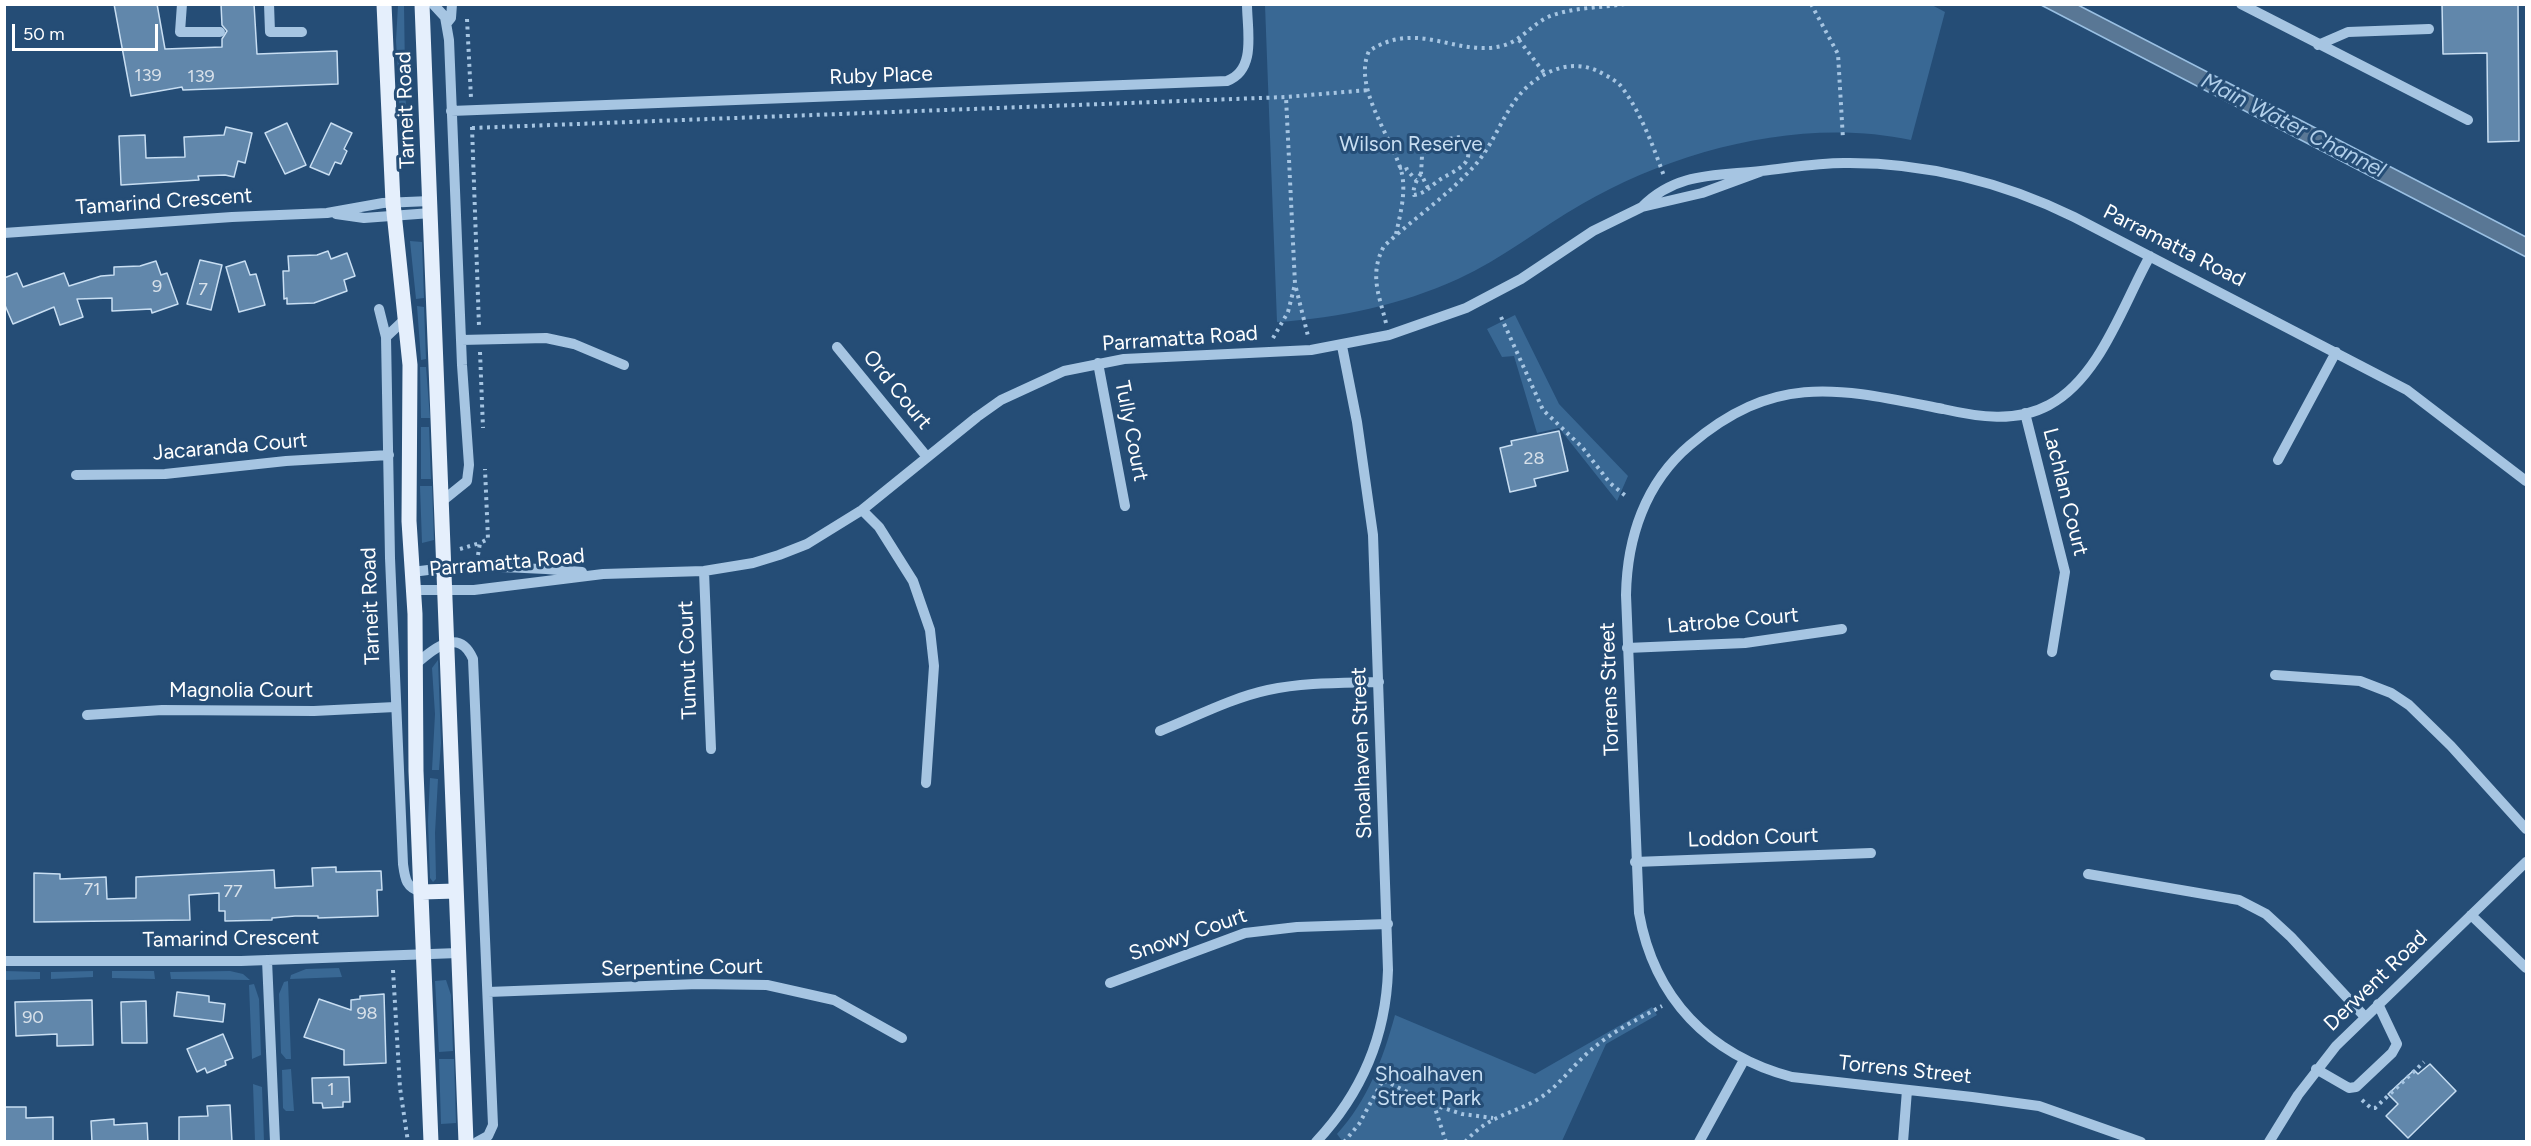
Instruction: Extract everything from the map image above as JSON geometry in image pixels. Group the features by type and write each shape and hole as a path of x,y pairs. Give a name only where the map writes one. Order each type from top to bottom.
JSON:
{"main road":[{"name":"Tarneit Road","path":"384,4 394,210 410,377 409,521 414,590 416,771 431,1142"},
{"name":"Tarneit Road","path":"422,4 466,1142"},
{"path":"422,892 456,891"}],"street":[{"path":"182,4 180,32 220,32"},
{"path":"268,4 270,32 302,32"},
{"path":"433,4 447,23 469,476 467,481 441,502"},
{"path":"447,23 451,18 452,4"},
{"name":"Ruby Place","path":"451,111 1227,81 1241,73 1247,61 1247,4"},
{"path":"2241,4 2468,120"},
{"path":"2318,45 2348,32 2429,30"},
{"name":"Parramatta Road","path":"414,590 474,590 603,574 704,571 753,563 807,544 862,510 1001,400 1064,371 1098,363 1153,357 1311,350 1342,346 1389,335 1439,319 1476,303 1521,279 1593,231 1642,207 1667,187 1702,176 1844,163 1899,166 1958,176 2016,192 2053,207 2407,390 2526,481"},
{"name":"Parramatta Road","path":"1642,207 1702,193 1762,171"},
{"name":"Tamarind Crescent","path":"4,232 327,213 364,218 394,210 431,207"},
{"name":"Torrens Street","path":"2141,1142 2039,1106 1792,1077 1768,1071 1744,1060 1707,1036 1673,1000 1651,959 1637,897 1628,648 1628,557 1640,516 1658,480 1673,462 1722,421 1760,402 1802,392 1823,390 1864,394 1983,416 2011,417 2049,405 2063,396 2088,371 2150,256"},
{"name":"Tarneit Road","path":"379,309 386,337 395,707 405,880 414,890 422,892"},
{"path":"386,337 406,318"},
{"path":"461,340 530,338 558,340 574,344 624,365"},
{"name":"Shoalhaven Street","path":"1316,1142 1346,1107 1359,1083 1378,1037 1387,997 1388,924 1371,516 1357,422 1342,346"},
{"name":"Ord Court","path":"837,347 927,457"},
{"path":"2278,460 2336,352"},
{"name":"Tully Court","path":"1098,363 1125,506"},
{"name":"Lachlan Court","path":"2025,413 2065,572 2052,652"},
{"name":"Jacaranda Court","path":"76,475 165,474 286,461 389,455"},
{"path":"862,510 879,527 913,581 930,630 933,666 926,783"},
{"name":"Parramatta Road","path":"412,572 444,568 511,566 603,574"},
{"name":"Tumut Court","path":"704,571 711,748"},
{"name":"Latrobe Court","path":"1628,648 1745,643 1842,629"},
{"path":"446,643 457,642 465,646 473,659 493,1125 488,1136 477,1142"},
{"name":"Tarneit Road","path":"416,664 433,648 446,643"},
{"path":"2275,675 2360,681 2391,693 2409,705 2451,746 2526,829"},
{"path":"1160,731 1267,690 1379,682"},
{"name":"Magnolia Court","path":"87,715 162,710 283,712 395,707"},
{"name":"Loddon Court","path":"1635,862 1871,853"},
{"name":"Derwent Road","path":"2269,1142 2316,1069 2378,1004 2526,862"},
{"path":"2088,874 2239,900 2266,914 2291,937 2365,1017"},
{"path":"2471,915 2526,968"},
{"name":"Snowy Court","path":"1110,983 1245,933 1297,927 1388,924"},
{"name":"Tamarind Crescent","path":"4,961 267,960 458,953"},
{"path":"267,960 275,1142"},
{"name":"Serpentine Court","path":"488,992 698,984 767,985 834,1000 902,1038"},
{"path":"2316,1069 2349,1088 2356,1087 2392,1053 2397,1044 2378,1004"},
{"path":"1699,1142 1744,1060"},
{"path":"1903,1142 1907,1090"}],"path":[{"path":"1396,235 1403,199 1403,186 1399,168 1383,133 1364,73 1364,60 1369,51 1391,40 1412,36 1484,47 1502,46 1519,40 1540,21 1551,16 1625,4"},
{"path":"1811,4 1838,54 1843,139"},
{"path":"467,15 483,434"},
{"path":"1519,40 1545,74"},
{"path":"1389,335 1375,270 1377,259 1384,246 1460,181 1486,152 1512,106 1526,88 1545,74 1564,66 1582,65 1599,71 1618,83 1639,117 1667,187"},
{"path":"472,128 1286,97 1369,90"},
{"path":"1286,97 1295,284 1311,350"},
{"path":"1460,137 1468,149 1468,157 1457,172 1441,179 1425,192 1414,195 1421,174 1422,156 1426,150 1448,139 1460,137"},
{"path":"1468,149 1481,148 1486,152"},
{"path":"1399,168 1406,167 1417,181"},
{"path":"1421,174 1428,188"},
{"path":"1262,353 1288,312 1295,284"},
{"path":"1501,317 1544,410 1582,447 1610,483 1627,497"},
{"path":"477,566 480,543 488,539 484,458"},
{"path":"392,955 399,1078 408,1142"},
{"path":"1465,1142 1476,1129 1493,1118 1540,1098 1562,1080 1593,1048 1673,1000"},
{"path":"2349,1088 2371,1108 2375,1108 2424,1062"},
{"path":"1344,1142 1359,1124 1383,1080 1434,1105 1462,1114 1493,1118"},
{"path":"1434,1105 1446,1142"}],"green space":[{"name":"Wilson Reserve","path":"1930,4 1945,12 1911,140 1870,134 1827,133 1784,136 1742,143 1699,154 1619,185 1566,213 1490,262 1436,288 1369,309 1277,322 1265,5"},
{"path":"398,5 404,5 405,71 398,72 396,41"},
{"path":"398,78 405,79 408,163 402,163"},
{"path":"410,241 422,242 424,298 416,299"},
{"path":"417,306 424,307 426,359 421,360"},
{"path":"1515,315 1559,404 1628,476 1617,501 1559,428 1537,433 1514,356 1502,357 1487,329"},
{"path":"420,367 426,367 430,418 421,418"},
{"path":"421,427 429,427 431,479 421,479"},
{"path":"420,486 432,486 434,540 422,543"},
{"path":"438,660 441,743 439,770 432,770 435,714 432,668"},
{"path":"430,778 438,779 435,833 436,879 433,882 430,878 428,821"},
{"path":"339,968 342,977 290,979 291,975 306,969"},
{"path":"5,971 40,972 40,979 5,980"},
{"path":"93,971 93,977 51,979 51,972"},
{"path":"112,971 154,971 155,979 112,978"},
{"path":"230,971 243,974 250,980 171,979 170,972"},
{"path":"446,980 451,995 453,1051 439,1052 435,981"},
{"path":"288,981 291,1059 286,1059 281,1053 279,994 284,982"},
{"path":"254,984 259,999 261,1055 252,1059 249,985"},
{"name":"Shoalhaven Street Park","path":"1652,1007 1657,1015 1606,1044 1562,1141 1343,1142 1337,1134 1366,1093 1395,1015 1535,1074"},
{"path":"439,1059 454,1059 456,1123 441,1124"},
{"path":"291,1069 294,1111 286,1111 283,1108 282,1070"},
{"path":"253,1084 262,1087 264,1141 255,1141"}],"water":[{"name":"Main Water Channel","path":"2041,5 2078,5 2526,237 2526,257"}],"building":[{"path":"114,4 157,4 165,49 222,47 222,39 227,31 222,25 221,4 254,4 257,54 337,51 338,84 183,90 182,87 131,96"},
{"path":"2442,4 2518,4 2519,141 2488,142 2487,53 2443,54"},
{"path":"287,123 306,165 285,174 265,133"},
{"path":"331,123 352,133 344,149 347,151 341,164 335,162 329,175 310,167"},
{"path":"226,127 252,133 245,163 238,161 234,177 198,176 199,180 121,185 119,136 145,135 146,158 185,157 184,137 224,135"},
{"path":"328,251 331,259 347,253 355,276 344,280 347,291 314,303 287,304 287,298 284,299 283,271 289,271 288,256 317,255"},
{"path":"200,260 222,265 211,310 187,304"},
{"path":"156,261 161,275 167,273 178,304 152,313 151,309 112,311 112,298 77,299 83,317 60,325 54,307 13,324 4,303 4,278 17,273 23,287 64,273 69,286 101,276 114,275 114,267 140,266"},
{"path":"245,261 250,275 256,274 265,305 239,312 226,267"},
{"path":"1559,431 1568,471 1534,479 1536,486 1510,492 1500,448 1512,445 1511,441"},
{"path":"336,867 336,872 381,871 382,890 377,890 378,916 318,918 318,916 295,916 272,918 272,920 225,921 225,911 219,911 219,893 189,895 190,920 34,922 34,873 60,874 60,879 106,877 107,899 136,898 136,877 274,870 275,888 313,886 312,868"},
{"path":"177,992 209,996 209,1002 225,1004 223,1022 174,1016"},
{"path":"384,994 386,1063 344,1065 344,1050 304,1037 319,999 351,1010 351,1000 360,999 360,996"},
{"path":"92,1000 93,1045 57,1046 57,1034 16,1036 15,1002"},
{"path":"146,1001 147,1043 122,1043 121,1002"},
{"path":"223,1034 233,1058 225,1061 226,1065 207,1073 205,1068 197,1072 187,1049"},
{"path":"2430,1064 2456,1091 2408,1138 2386,1116 2398,1104 2388,1094 2414,1070 2418,1074"},
{"path":"349,1077 350,1102 343,1102 343,1107 323,1108 322,1103 313,1103 312,1078"},
{"path":"230,1105 232,1142 179,1142 179,1117 208,1116 207,1106"},
{"path":"4,1107 26,1107 26,1118 53,1117 53,1142 4,1142"},
{"path":"114,1119 114,1125 147,1123 148,1142 92,1142 91,1121"}]}
